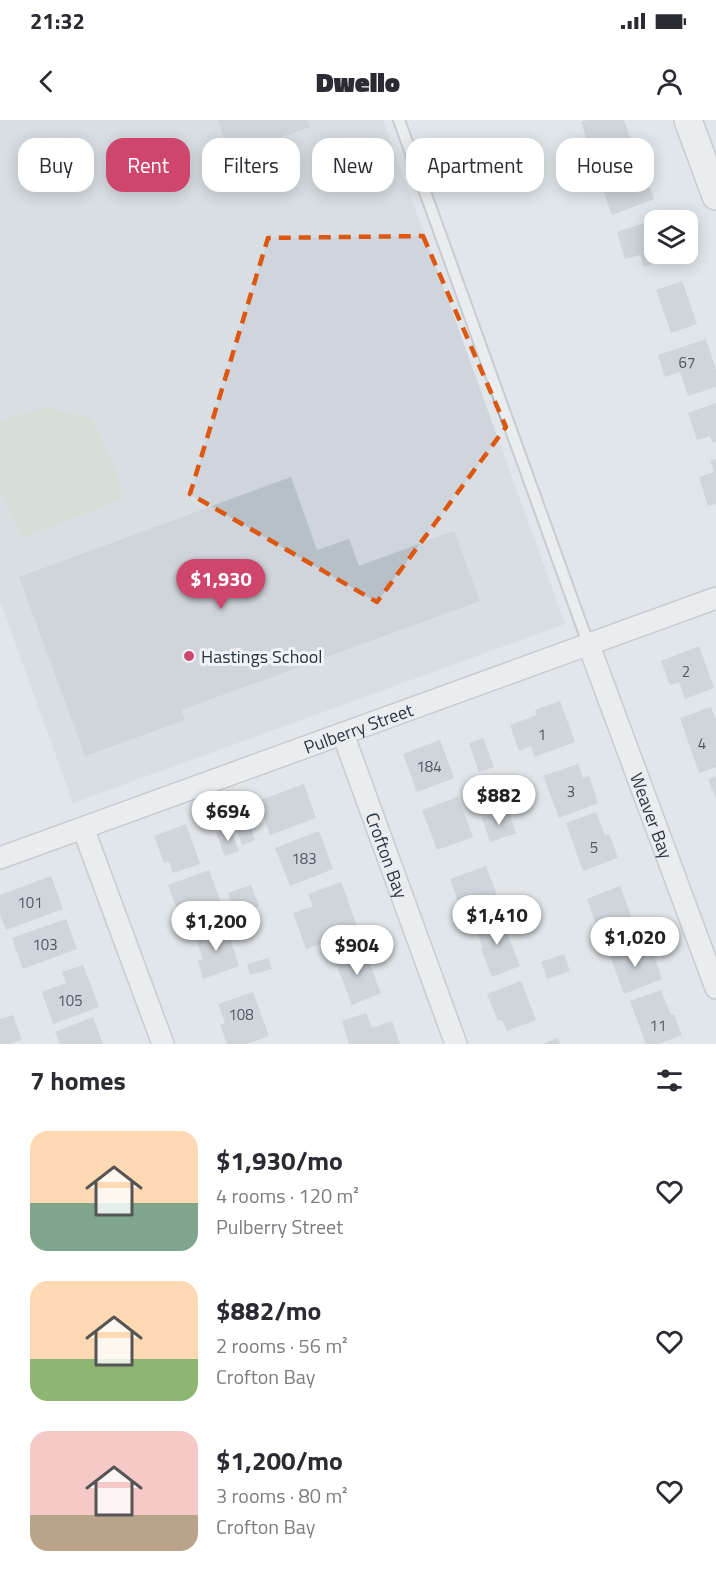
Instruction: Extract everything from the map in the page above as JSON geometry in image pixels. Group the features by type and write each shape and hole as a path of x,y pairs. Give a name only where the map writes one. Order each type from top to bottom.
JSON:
{"street":[{"path":"688,120 716,196"},
{"name":"Pulberry Street","path":"0,858 716,598"},
{"name":"Weaver Bay","path":"588,643 716,988"},
{"name":"Crofton Bay","path":"343,734 456,1044"},
{"path":"83,828 163,1044"}],"lane":[{"path":"399,120 588,643"}],"highlighted area":[{"path":"423,236 506,427 377,602 190,494 268,238"}],"shaded area":[{"path":"0,120 383,120 390,138 312,138 312,192 394,192 394,150 406,184 406,192 409,192 565,624 73,803 0,601"}],"green space":[{"path":"46,407 92,419 114,466 123,499 22,538 0,488 0,423 11,417"}],"building":[{"path":"218,120 307,120 310,127 279,138 224,138"},
{"path":"624,120 630,138 586,138 581,122"},
{"path":"603,192 651,192 654,199 612,215"},
{"path":"644,223 644,264 654,264 644,267 640,255 625,259 617,232"},
{"path":"682,281 697,324 671,333 656,290"},
{"path":"706,339 716,370 716,387 688,396 680,372 665,377 658,355"},
{"path":"716,403 716,442 713,443 710,436 697,440 688,413"},
{"path":"716,459 716,504 708,506 699,477 714,472 710,461"},
{"name":"Hastings School","path":"291,477 317,550 349,539 359,566 454,531 480,601 181,710 185,720 85,756 19,577"},
{"path":"699,646 714,688 685,699 679,682 670,685 661,661"},
{"path":"560,701 575,742 534,757 531,746 519,751 510,725 537,715 535,710"},
{"path":"711,707 716,720 716,767 699,773 680,718"},
{"path":"483,738 494,767 479,772 469,743"},
{"path":"440,740 454,778 417,792 403,754"},
{"path":"578,764 583,778 589,776 598,803 559,818 543,776"},
{"path":"716,776 716,799 708,779"},
{"path":"304,784 316,818 270,835 258,801"},
{"path":"458,797 473,837 437,850 422,810"},
{"path":"508,809 516,833 490,842 482,818"},
{"path":"596,812 605,835 609,834 618,858 583,871 566,823"},
{"path":"246,816 255,840 242,845 233,821"},
{"path":"186,824 200,864 173,873 169,861 164,863 154,836"},
{"path":"230,828 239,851 225,856 216,833"},
{"path":"319,831 333,869 290,886 275,848"},
{"path":"486,866 501,906 469,918 464,902 459,904 450,879"},
{"path":"209,870 223,908 182,923 168,885"},
{"path":"51,876 63,909 6,930 0,915 0,895"},
{"path":"341,882 357,926 343,931 346,937 306,949 293,913 313,906 308,894"},
{"path":"251,885 259,906 235,914 228,893"},
{"path":"620,886 635,926 601,938 587,899"},
{"path":"499,912 520,966 492,977 477,932 483,930 479,920"},
{"path":"66,919 77,949 23,969 12,938"},
{"path":"225,924 239,966 203,979 198,961 203,959 195,935"},
{"path":"643,942 648,955 653,953 662,979 624,994 609,954"},
{"path":"363,947 381,993 352,1005 334,958"},
{"path":"564,954 570,971 547,979 541,962"},
{"path":"268,958 272,969 250,975 247,964"},
{"path":"83,965 99,1007 53,1024 42,992 66,983 62,972"},
{"path":"521,981 536,1020 507,1031 502,1020 498,1021 487,994"},
{"path":"661,990 682,1035 659,1044 646,1044 630,1001"},
{"path":"253,992 269,1036 247,1044 227,1044 220,1025 225,1023 218,1004"},
{"path":"366,1013 372,1028 392,1021 400,1044 349,1044 342,1021"},
{"path":"13,1015 22,1040 0,1044 0,1019"},
{"path":"93,1017 103,1044 60,1044 55,1032"},
{"path":"558,1038 560,1044 543,1044"}],"place":[{"name":"Hastings School","path":"189,656"}]}
